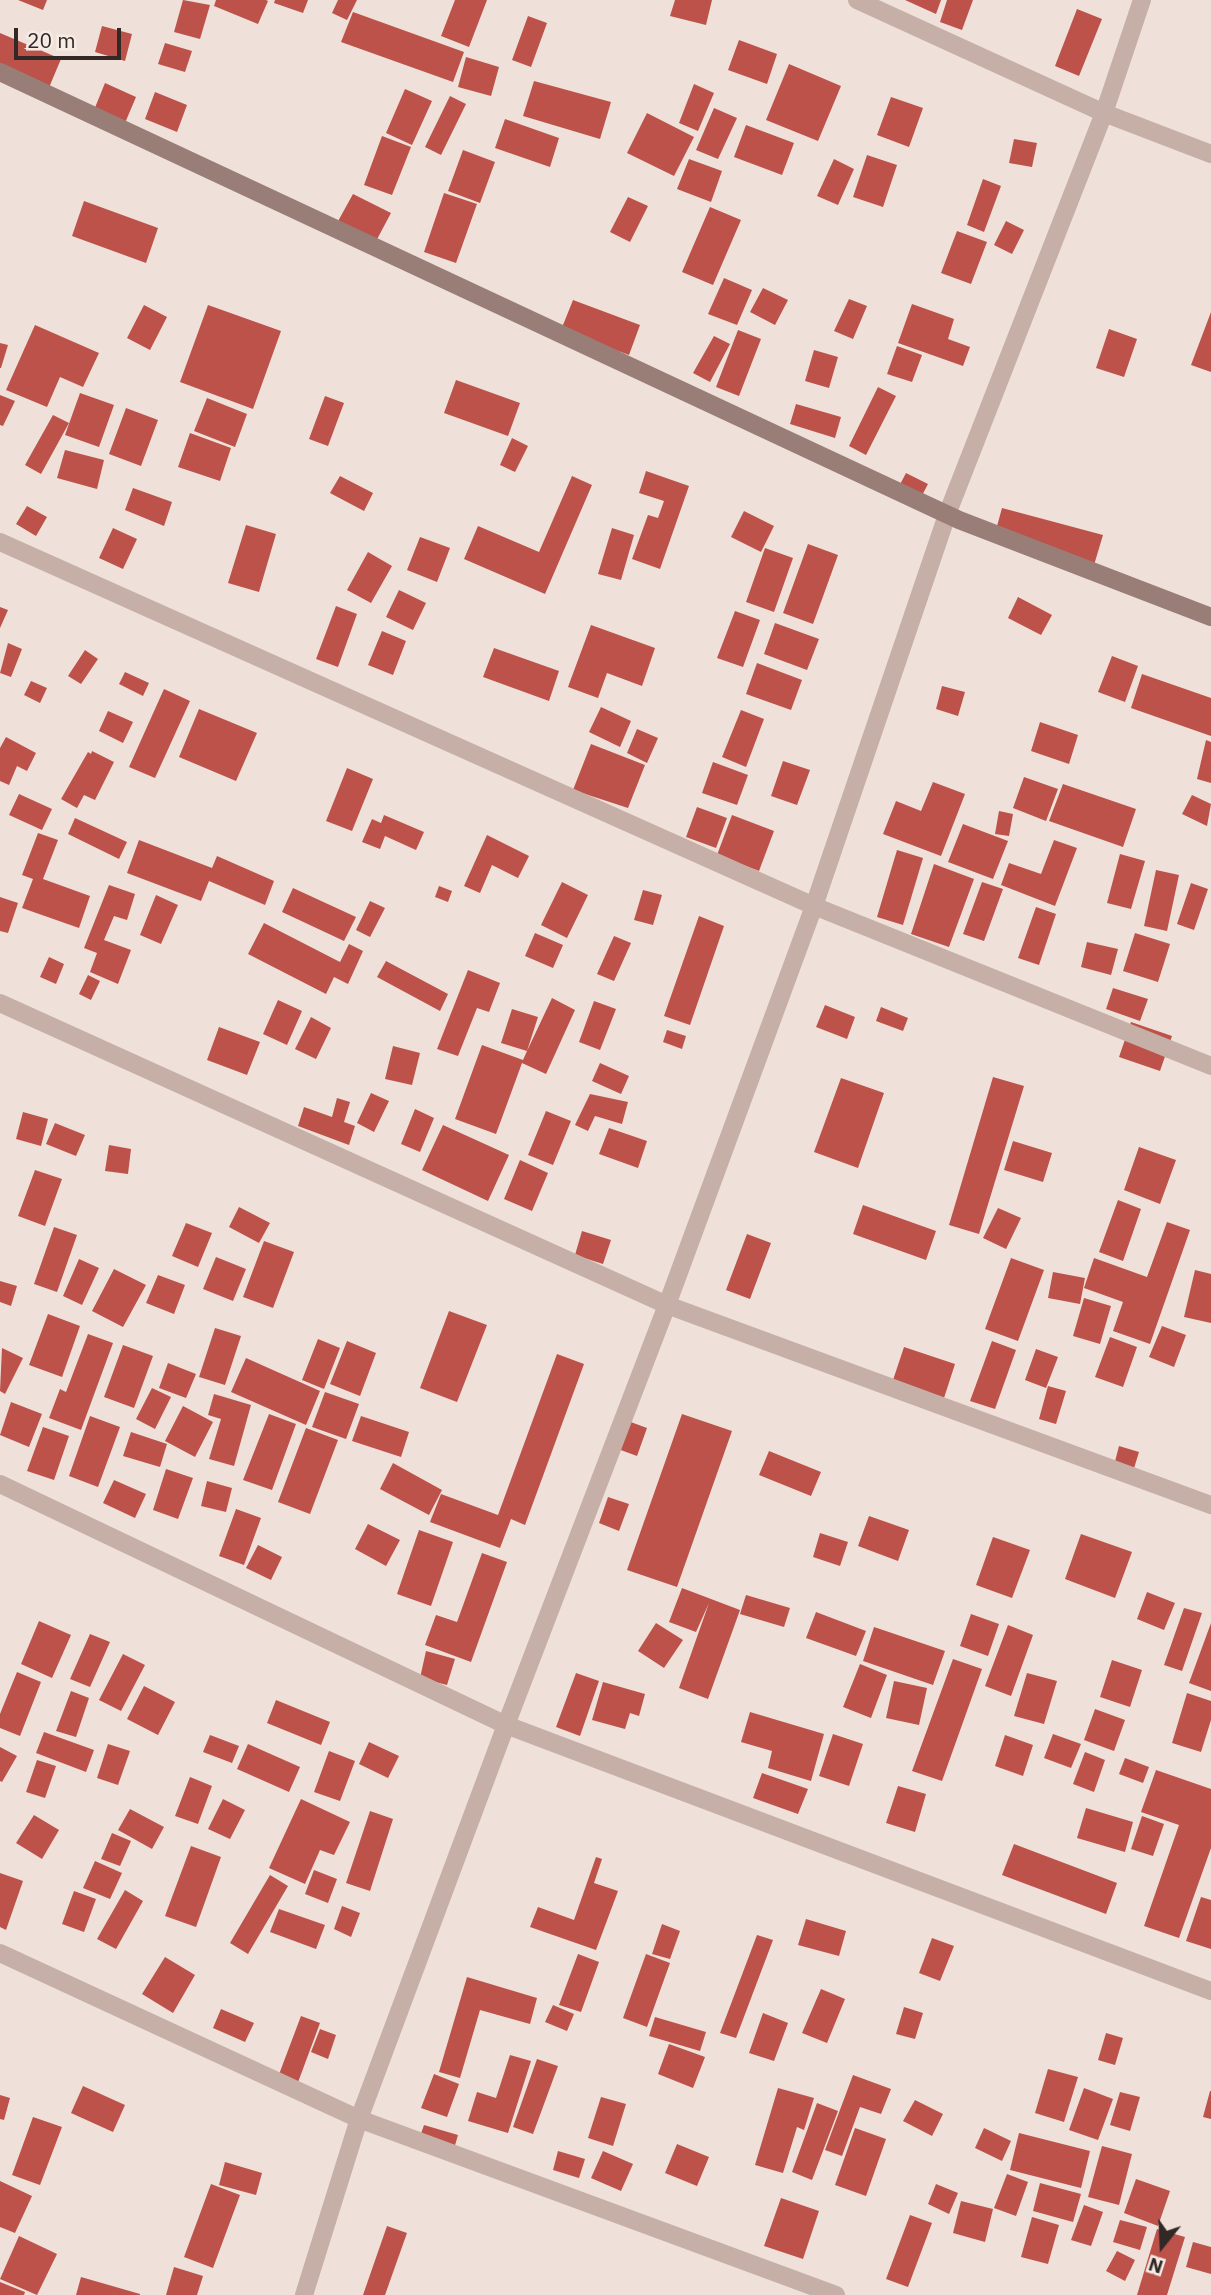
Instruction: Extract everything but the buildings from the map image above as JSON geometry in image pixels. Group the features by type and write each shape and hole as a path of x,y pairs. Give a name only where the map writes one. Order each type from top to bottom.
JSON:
{"street":[{"path":"857,0 1104,113 1211,154"},
{"path":"304,2295 359,2119 667,1305 814,906 948,512 1104,113 1142,0"},
{"path":"0,72 948,512 960,520 1211,617"},
{"path":"0,542 814,906 1211,1066"},
{"path":"0,1003 667,1305 1211,1505"},
{"path":"0,1484 506,1725 1211,1991"},
{"path":"0,1953 359,2119 836,2295"}]}
